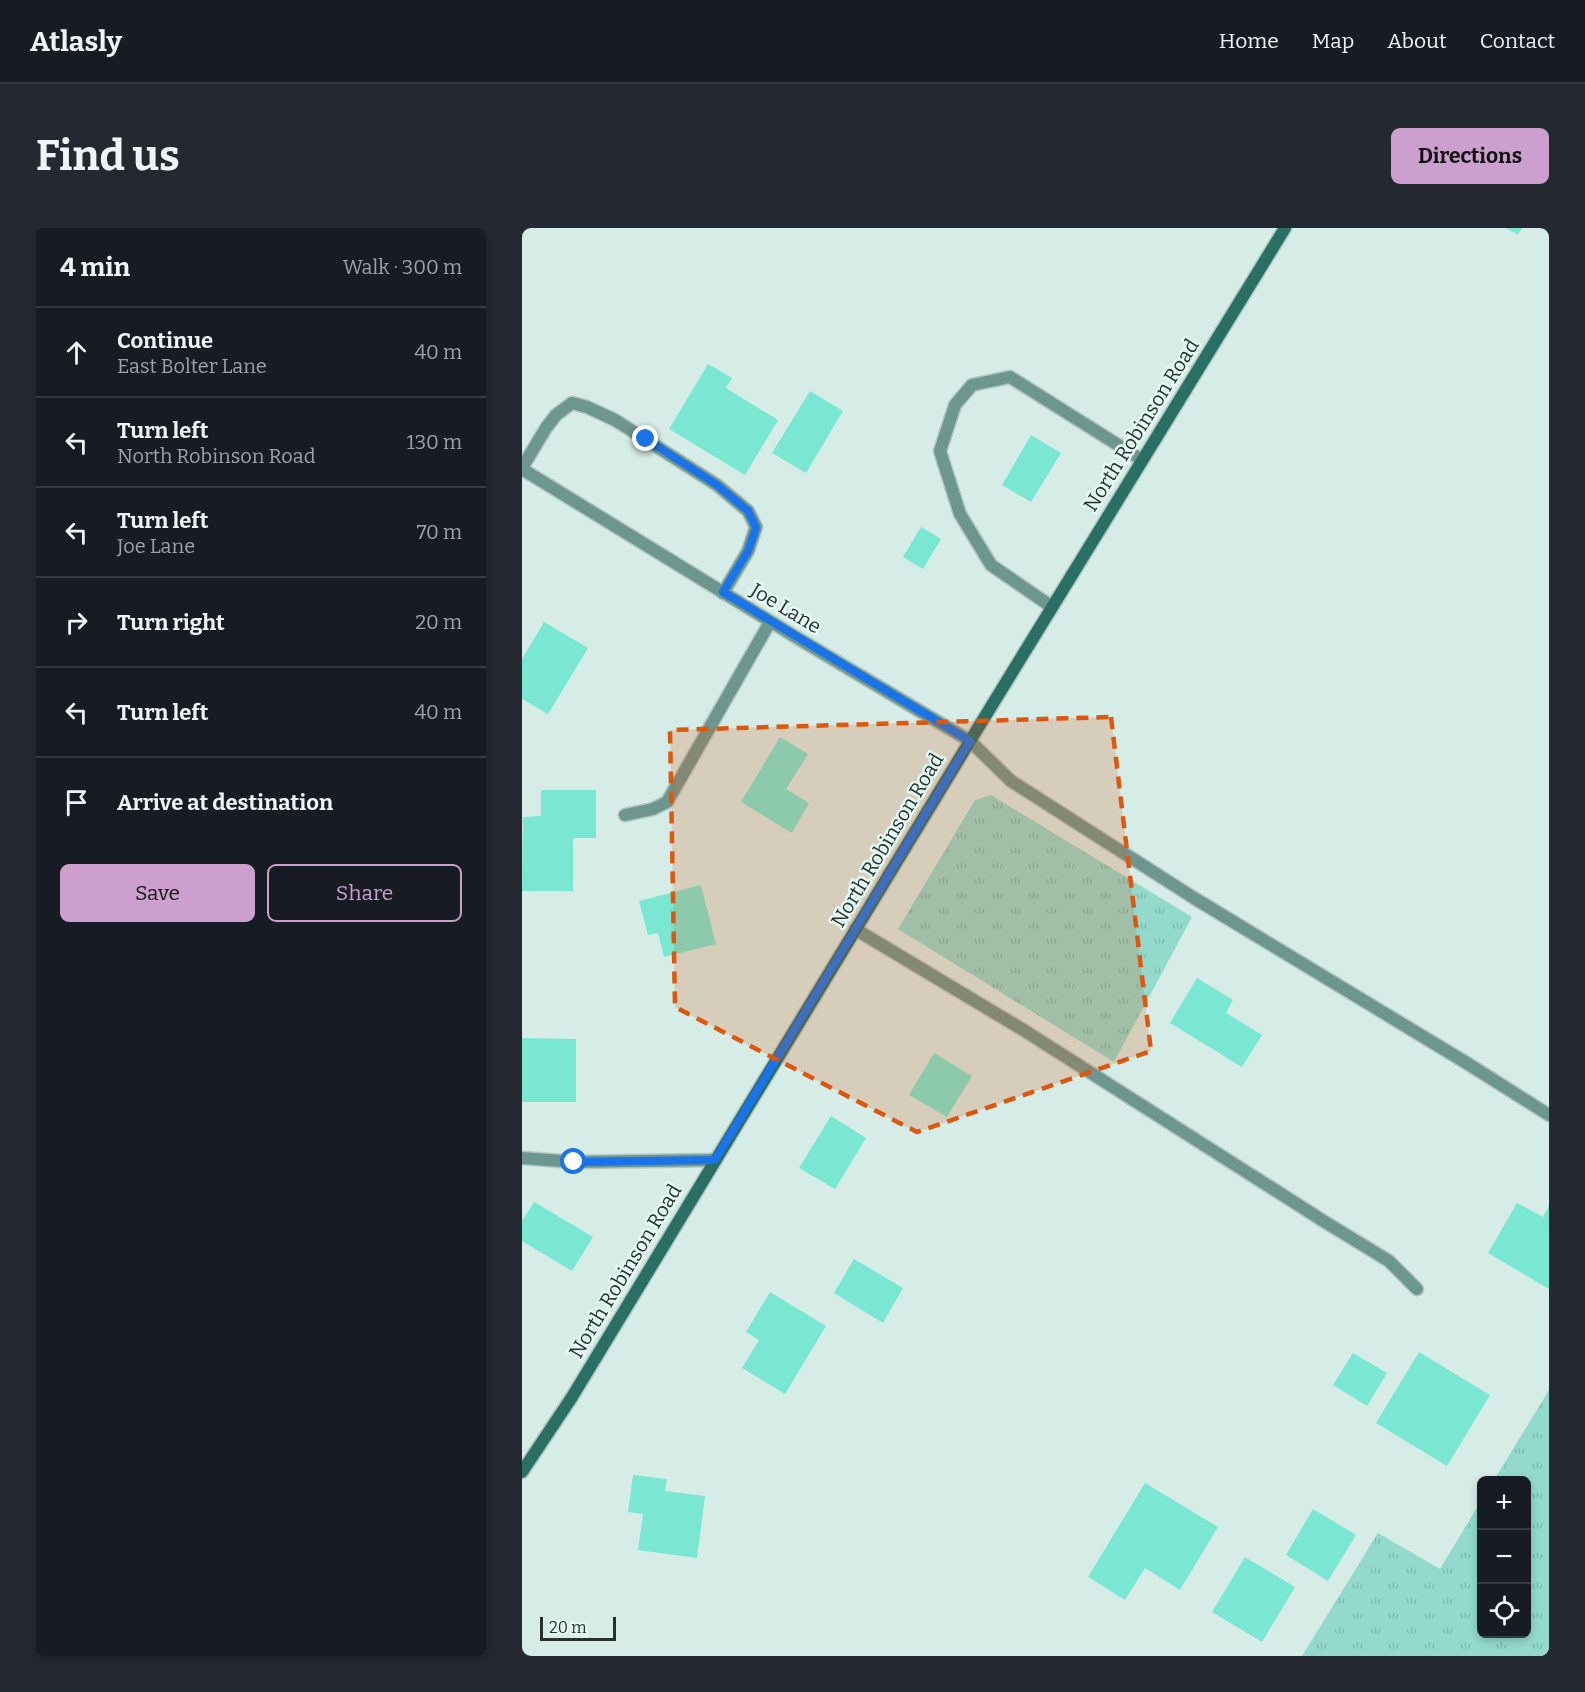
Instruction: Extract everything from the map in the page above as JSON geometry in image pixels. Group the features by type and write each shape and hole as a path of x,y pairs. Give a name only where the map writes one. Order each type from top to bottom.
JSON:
{"street":[{"name":"North Robinson Road","path":"522,1472 572,1397 855,929 1285,228"},
{"path":"1052,607 991,565 960,514 940,451 955,405 972,385 1010,376 1142,460"},
{"path":"522,469 546,428 556,415 572,403 587,407 639,434 717,485 748,511 756,528 748,551 723,592"},
{"name":"Joe Lane","path":"522,469 970,741 1011,781 1194,898 1549,1114"},
{"path":"625,815 653,809 667,802 770,621"},
{"path":"855,929 1025,1031 1389,1262 1417,1289"},
{"path":"522,1158 574,1162 715,1160"}],"highlighted area":[{"path":"1111,717 1151,1051 917,1132 675,1007 670,730"}],"green space":[{"path":"991,795 1192,917 1114,1062 898,929 975,800"},
{"path":"1549,1390 1549,1656 1302,1656 1378,1533 1440,1569 1477,1508 1477,1638 1531,1638 1531,1476 1496,1476"}],"building":[{"path":"1506,228 1522,228 1518,235"},
{"path":"708,364 732,378 726,388 778,420 745,475 669,429"},
{"path":"810,391 843,411 806,473 772,453"},
{"path":"1031,435 1061,453 1031,502 1002,485"},
{"path":"921,527 941,539 923,569 903,557"},
{"path":"544,622 588,648 548,714 522,699 522,659"},
{"path":"780,737 808,754 786,789 809,803 792,833 741,802"},
{"path":"541,790 596,790 596,838 573,838 573,891 522,891 523,817 541,816"},
{"path":"701,885 716,944 664,957 658,933 648,935 639,901"},
{"path":"1197,978 1233,1000 1226,1013 1262,1035 1242,1067 1170,1023"},
{"path":"522,1038 576,1039 576,1102 522,1102"},
{"path":"934,1053 972,1076 947,1117 909,1095"},
{"path":"831,1116 866,1138 835,1189 799,1168"},
{"path":"534,1202 593,1237 572,1271 522,1241 522,1221"},
{"path":"1517,1203 1543,1217 1549,1206 1549,1289 1488,1253"},
{"path":"854,1259 903,1288 883,1323 834,1293"},
{"path":"770,1292 826,1326 785,1394 742,1368 759,1340 746,1332"},
{"path":"1419,1352 1490,1395 1447,1466 1376,1423"},
{"path":"1353,1353 1387,1373 1367,1406 1333,1385"},
{"path":"633,1475 667,1479 665,1491 705,1496 697,1558 638,1550 643,1514 628,1512"},
{"path":"1145,1483 1218,1527 1180,1590 1145,1568 1125,1600 1088,1577"},
{"path":"1313,1509 1356,1535 1328,1581 1286,1555"},
{"path":"1245,1557 1295,1587 1262,1642 1212,1612"}],"route":[{"path":"574,1162 715,1160 970,741 723,592 748,551 756,528 748,511 717,485 646,439"}]}
